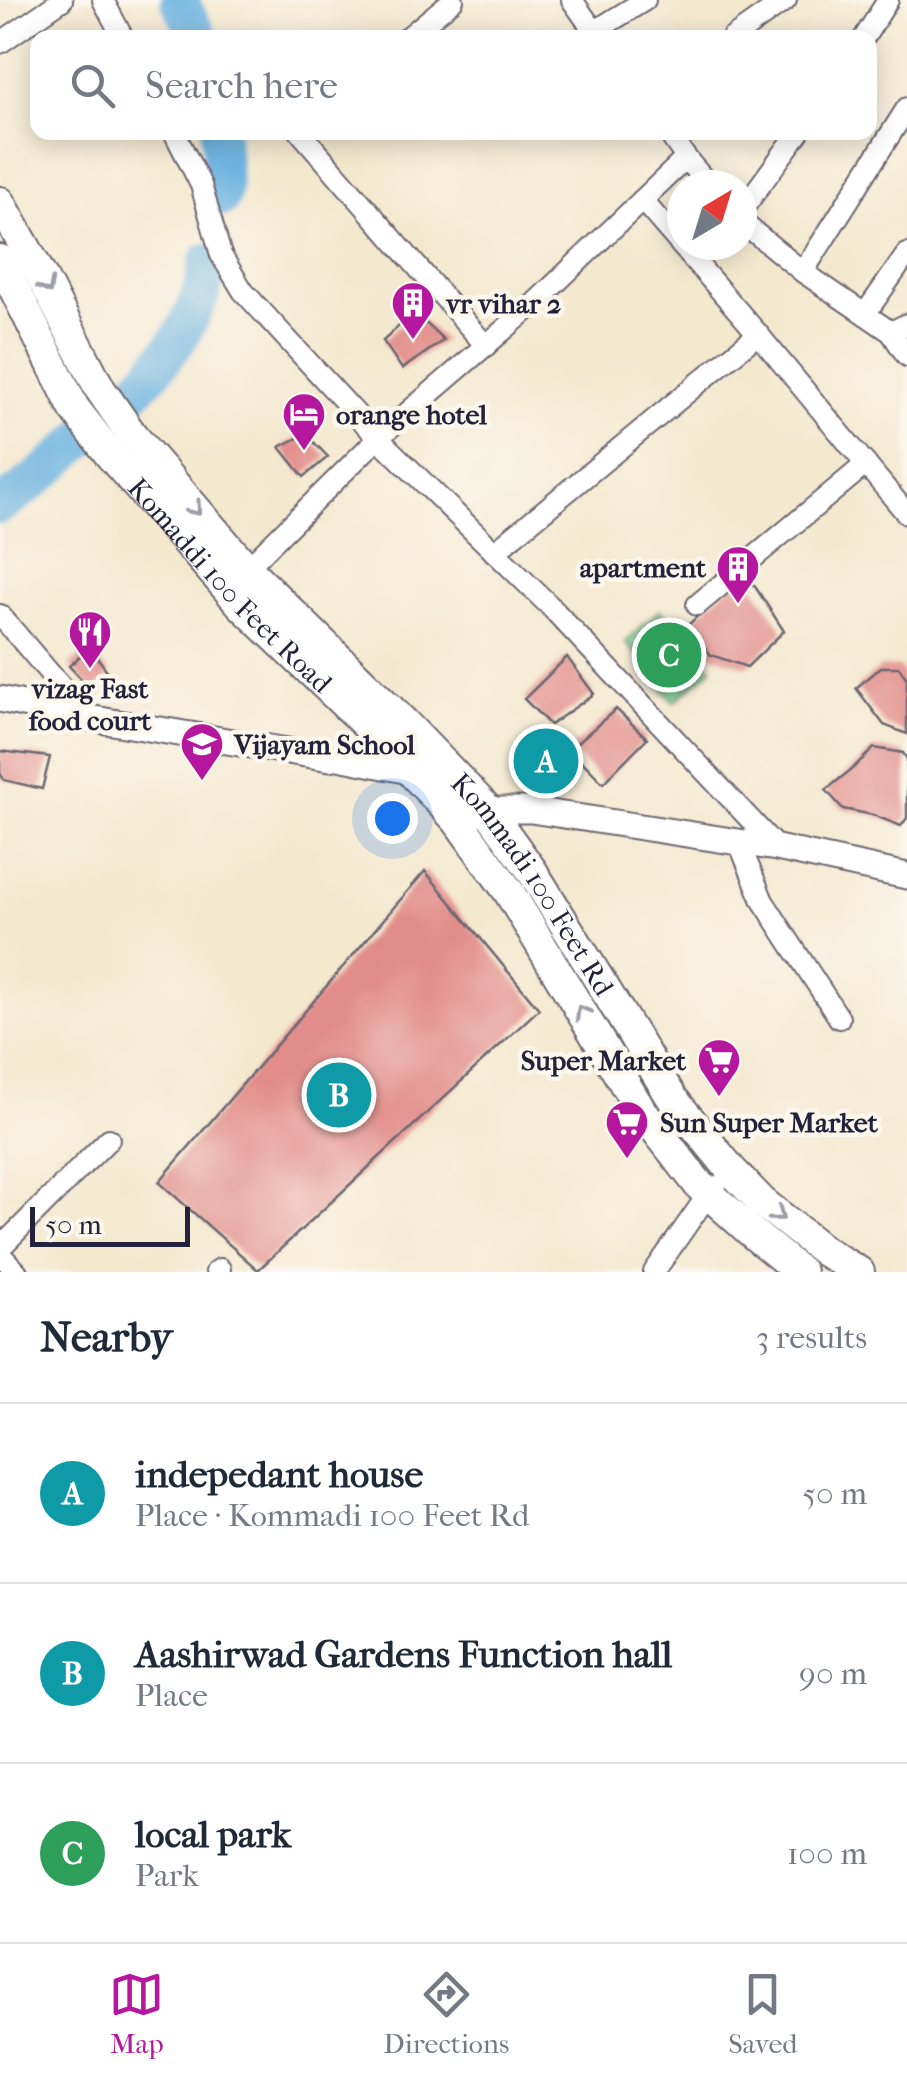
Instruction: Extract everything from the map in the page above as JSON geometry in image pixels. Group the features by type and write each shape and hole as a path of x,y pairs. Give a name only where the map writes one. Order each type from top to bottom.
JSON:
{"main road":[{"name":"Kommadi 100 Feet Rd","path":"0,202 100,390 122,446 236,579 392,731 488,810 532,870 672,1098 762,1202 824,1252 859,1272"},
{"path":"0,260 74,408 122,446"},
{"path":"392,731 414,774 457,820 508,892 640,1109 699,1185 800,1272"}],"street":[{"path":"0,44 62,0"},
{"path":"103,0 120,30"},
{"path":"416,30 454,0"},
{"path":"572,0 594,30"},
{"path":"603,30 645,0"},
{"path":"743,30 786,0"},
{"path":"869,30 888,0"},
{"path":"803,272 907,108"},
{"path":"178,140 202,185 221,255 243,290 378,438 548,605 777,848"},
{"path":"307,140 486,346"},
{"path":"674,140 696,170"},
{"path":"757,189 793,140"},
{"path":"236,579 378,438 534,304 686,158"},
{"path":"642,200 907,514"},
{"path":"757,234 803,272 865,314 899,328 907,356"},
{"path":"865,314 907,254"},
{"path":"494,552 758,334"},
{"path":"697,606 866,464"},
{"path":"0,615 88,718"},
{"path":"0,699 88,718 414,774"},
{"path":"330,758 392,731"},
{"path":"457,820 488,810 531,810 777,848 907,876"},
{"path":"739,843 762,900 840,1018"},
{"path":"17,1272 0,1251 109,1139"},
{"path":"654,1272 708,1193 732,1171"}],"green space":[{"path":"660,610 712,668 674,702 626,642"}],"building":[{"name":"vr vihar 2","path":"414,312 444,340 402,369 383,341"},
{"name":"orange hotel","path":"306,434 328,457 304,477 280,447"},
{"name":"apartment","path":"732,583 754,585 784,631 747,667 711,655 687,626"},
{"name":"vizag Fast food court","path":"90,647 110,675 93,691 69,666"},
{"name":"apartment","path":"567,657 594,694 550,725 524,699"},
{"path":"881,667 899,667 907,679 907,734 884,725 856,688"},
{"path":"616,709 647,738 603,783 570,749"},
{"path":"553,738 568,765 547,781 523,758"},
{"path":"874,748 903,753 907,759 907,818 901,826 843,809 826,790"},
{"path":"0,751 50,757 42,789 4,780 0,773"},
{"path":"425,871 539,1009 258,1270 159,1182"}],"waterway":[{"path":"179,0 195,30"},
{"path":"220,140 221,198"},
{"path":"0,505 69,451 165,357 193,314 208,262"}],"place":[{"name":"vr vihar 2","path":"413,341"},
{"name":"orange hotel","path":"304,452"},
{"name":"apartment","path":"738,605"},
{"name":"local park","path":"669,655"},
{"name":"vizag Fast food court","path":"90,670"},
{"name":"indepedant house","path":"546,761"},
{"name":"Vijayam School","path":"202,782"},
{"name":"Aashirwad Gardens Function hall","path":"339,1095"},
{"name":"Super Market","path":"719,1098"},
{"name":"Sun Super Market","path":"627,1160"}]}
